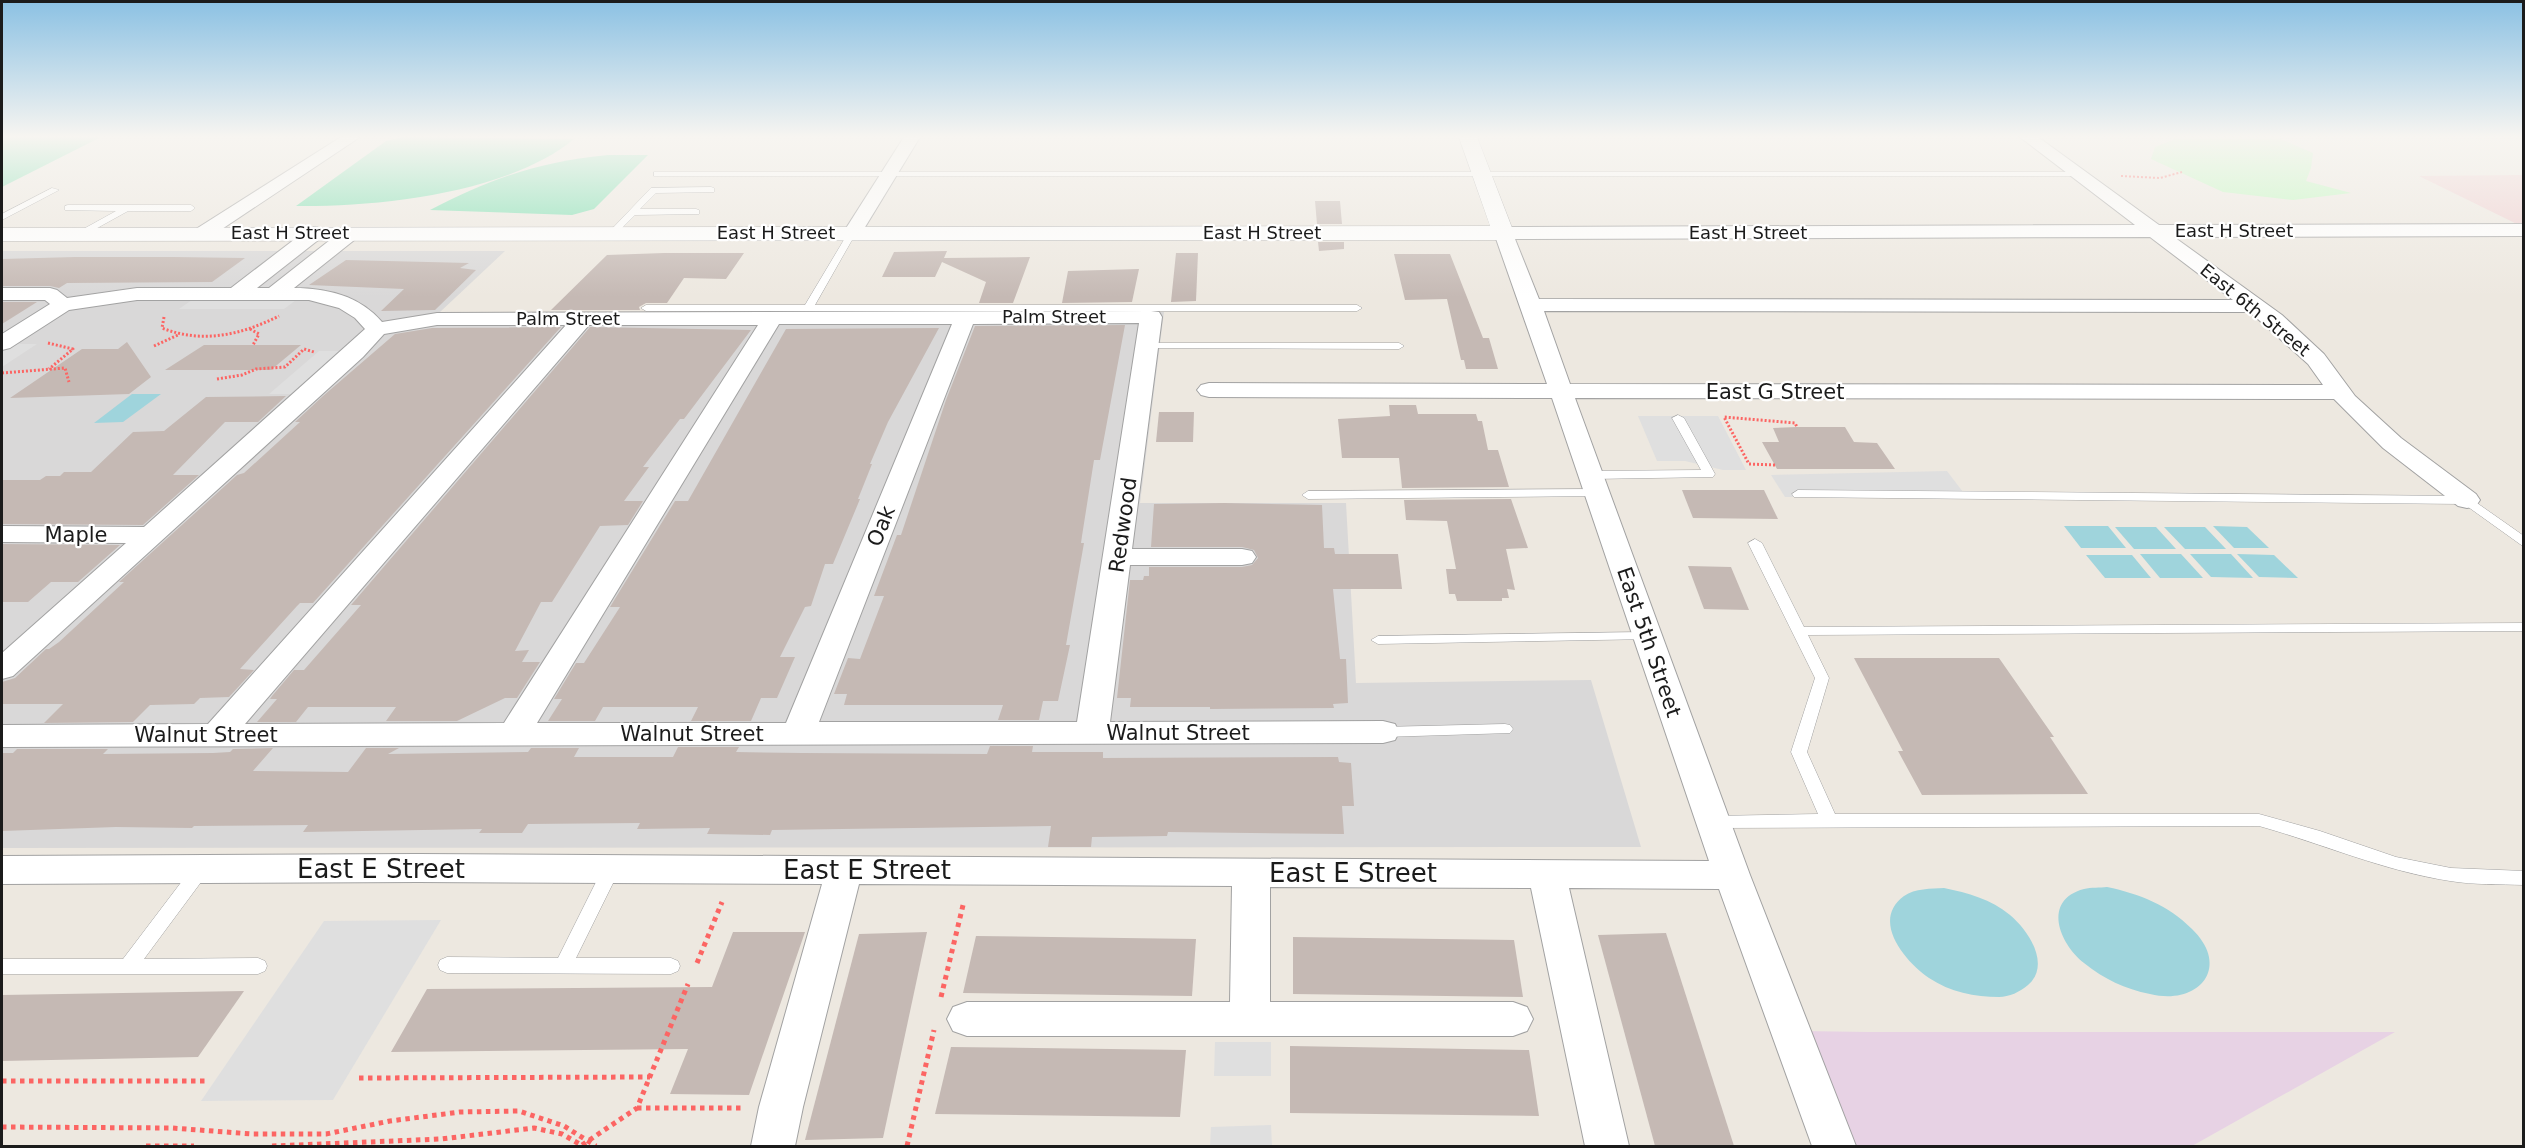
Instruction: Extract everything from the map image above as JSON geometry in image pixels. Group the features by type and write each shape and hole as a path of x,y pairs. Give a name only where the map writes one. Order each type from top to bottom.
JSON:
{"street":[{"path":"203,233 269,191"},
{"path":"852,233 878,191"},
{"name":"East 5th Street","path":"1488,191 1531,305 1732,875 1834,1146"},
{"name":"East 6th Street","path":"2098,191 2256,306 2316,359 2347,401 2392,443 2467,500"},
{"name":"East H Street","path":"2,235 2523,230"},
{"path":"237,293 315,233"},
{"path":"275,293 351,233"},
{"path":"2,343 63,305 137,294 275,293 334,298 353,306 377,329 356,352 2,669"},
{"path":"2,294 50,294 63,305"},
{"path":"1531,305 2256,306"},
{"name":"Palm Street","path":"377,329 437,319 1151,317"},
{"name":"Redwood","path":"1092,734 1119,557 1151,317"},
{"name":"Oak","path":"798,734 965,318"},
{"path":"513,735 772,319"},
{"path":"218,735 582,320"},
{"name":"East G Street","path":"1209,390 2341,392"},
{"name":"Maple","path":"2,534 150,535"},
{"path":"1119,557 1242,557"},
{"name":"Walnut Street","path":"2,736 1383,732"},
{"name":"East E Street","path":"2,870 611,869 1732,875"},
{"path":"773,1146 781,1107 844,870"},
{"path":"1250,1019 1251,872"},
{"path":"1547,874 1607,1146"},
{"path":"967,1019 1513,1019"}],"lane":[{"path":"2,217 53,191"},
{"path":"612,233 653,191"},
{"path":"68,208 190,208"},
{"path":"81,234 127,208"},
{"path":"633,212 696,212"},
{"path":"808,308 852,233"},
{"path":"646,308 1358,308"},
{"path":"1148,346 1399,346"},
{"path":"1308,495 1594,484 1709,474 1678,418"},
{"path":"1798,494 2467,500 2523,543"},
{"path":"1755,543 1822,678 1799,752 1829,820"},
{"path":"1798,631 2523,627"},
{"path":"1378,640 1647,636"},
{"path":"1383,732 1505,729"},
{"path":"1713,822 2259,820 2314,835 2395,862 2451,875 2523,878"},
{"path":"128,966 201,869"},
{"path":"563,966 611,869"},
{"path":"447,965 671,966"},
{"path":"2,967 258,966"}],"path":[{"path":"171,311 164,316 162,328 178,335 211,336 249,329 278,318 285,312"},
{"path":"249,329 259,334 253,345"},
{"path":"154,346 178,335"},
{"path":"44,342 73,349 49,369"},
{"path":"217,379 242,375 256,369 285,366 304,349 318,353"},
{"path":"2,373 65,368 69,382"},
{"path":"1775,465 1749,464 1724,417 1795,423 1797,427"},
{"path":"695,968 722,902"},
{"path":"272,1146 441,1139 534,1128 562,1134 583,1146 637,1108 690,978"},
{"path":"359,1078 650,1077"},
{"path":"2,1082 205,1081"},
{"path":"637,1108 754,1108"},
{"path":"2,1127 172,1128 252,1134 326,1134 390,1121 460,1112 519,1111 564,1126 596,1146"},
{"path":"146,1146 194,1146"}],"shaded area":[{"path":"2449,191 2523,191 2523,227"},
{"path":"2,251 505,251 439,313 1164,312 1140,503 1346,503 1356,683 1591,680 1641,847 2,848"},
{"path":"192,300 296,300 284,309 179,309"},
{"path":"13,344 37,344 2,367 2,352"},
{"path":"319,351 341,351 292,394 269,394"},
{"path":"1638,416 1718,416 1746,470 1723,470 1685,461 1657,461"},
{"path":"1947,471 1966,496 1785,497 1771,475"},
{"path":"441,920 333,1100 201,1101 324,921"},
{"path":"1801,1031 2395,1032 2192,1146 1853,1146"},
{"path":"1215,1042 1271,1042 1271,1076 1214,1076"},
{"path":"1271,1125 1272,1146 1210,1146 1211,1127"}],"green space":[{"path":"317,191 451,191 365,204 296,206"},
{"path":"470,191 612,191 594,209 572,215 430,210"},
{"path":"2220,191 2342,191 2351,193 2293,200"}],"water":[{"path":"132,394 161,394 123,422 94,423"},
{"path":"2064,526 2108,526 2126,548 2081,548"},
{"path":"2213,526 2247,527 2269,548 2234,548"},
{"path":"2115,527 2156,527 2176,549 2134,549"},
{"path":"2164,527 2205,527 2226,549 2185,549"},
{"path":"2140,554 2181,554 2203,578 2160,578"},
{"path":"2190,554 2231,554 2253,578 2211,577"},
{"path":"2237,554 2274,555 2298,578 2259,577"},
{"path":"2086,555 2132,555 2151,578 2105,578"},
{"path":"2107,887 2153,902 2173,913 2192,929 2204,943 2209,957 2209,970 2204,981 2195,989 2182,994 2167,996 2150,994 2107,979 2075,955 2062,934 2059,923 2059,912 2063,902 2084,889"},
{"path":"1944,888 1987,901 2003,909 2024,930 2035,948 2038,968 2035,977 2022,990 2003,997 1990,997 1954,990 1929,978 1902,952 1891,929 1890,917 1894,906 1904,896 1913,892"}],"building":[{"path":"1315,201 1340,201 1342,224 1317,224"},
{"path":"1318,242 1344,242 1344,249 1319,251"},
{"path":"947,251 944,258 1030,257 1013,303 979,303 986,282 942,262 935,277 882,277 894,252"},
{"path":"744,253 726,279 684,278 667,303 646,303 639,307 640,310 551,310 607,255"},
{"path":"1176,253 1198,253 1196,301 1171,302"},
{"path":"1394,254 1450,254 1483,338 1489,338 1498,369 1466,369 1464,360 1461,360 1447,299 1405,300"},
{"path":"245,258 212,282 67,283 59,288 2,286 2,259"},
{"path":"346,260 469,263 460,268 476,270 435,310 381,311 404,289 309,285"},
{"path":"1139,269 1132,302 1062,303 1068,271"},
{"path":"2,302 37,302 2,324"},
{"path":"1125,325 1100,460 1094,460 1081,543 1084,543 1066,645 1070,645 1058,701 1043,701 1039,720 998,720 1003,705 844,705 847,694 834,694 848,658 860,659 884,596 874,596 897,535 901,535 946,400 975,326"},
{"path":"561,327 313,603 300,603 240,669 254,670 229,697 200,698 194,704 150,705 133,722 44,723 63,704 2,704 2,682 15,678 46,649 59,642 124,582 119,582 237,475 244,473 300,422 295,422 323,396 395,334 432,328"},
{"path":"590,327 751,330 684,419 680,419 643,467 649,467 624,501 643,501 628,525 600,526 552,602 541,602 515,651 529,650 522,662 540,662 517,698 505,698 457,721 386,721 396,707 308,707 296,722 257,722 277,699 270,699 272,696 294,670 304,670 361,605 351,605"},
{"path":"939,328 888,422 833,564 825,564 811,606 805,607 780,657 795,657 777,698 761,698 751,721 691,721 698,707 603,707 595,721 548,721 562,699 554,699 576,663 584,663 620,607 610,607 675,501 688,501 786,329"},
{"path":"127,342 151,377 129,394 10,398 82,349 118,349"},
{"path":"204,345 301,345 271,370 165,370"},
{"path":"286,396 258,422 225,422 173,475 199,475 143,525 2,524 2,480 40,480 46,476 60,476 64,472 91,472 133,432 164,431 206,397"},
{"path":"1389,405 1416,405 1418,414 1476,414 1478,421 1482,421 1488,450 1498,450 1509,487 1402,488 1399,458 1342,458 1338,419 1390,416"},
{"path":"1159,412 1194,412 1193,442 1156,442"},
{"path":"1845,427 1854,442 1877,443 1895,469 1777,469 1762,442 1779,442 1773,428"},
{"path":"1682,490 1764,490 1778,519 1693,518"},
{"path":"1511,499 1528,548 1506,549 1515,590 1507,589 1509,598 1502,598 1502,601 1457,601 1455,594 1449,594 1446,569 1456,569 1447,521 1406,520 1404,500"},
{"path":"1154,504 1322,505 1324,548 1334,548 1335,554 1398,554 1402,589 1333,589 1340,659 1346,659 1348,703 1333,704 1334,708 1210,709 1210,707 1130,707 1131,698 1117,698 1130,580 1143,580 1144,576 1149,576 1149,567 1242,567 1252,565 1258,558 1254,550 1242,547 1151,547"},
{"path":"2,544 120,545 78,582 51,582 28,602 2,602"},
{"path":"1688,566 1731,567 1749,610 1704,609"},
{"path":"1854,658 1999,658 2054,737 2050,737 2088,794 1922,795 1898,751 1903,751"},
{"path":"990,746 1033,746 1032,752 1103,752 1103,758 1338,757 1339,762 1351,763 1354,806 1342,806 1344,834 1168,832 1167,836 1092,837 1091,847 1048,847 1051,826 772,830 770,835 707,834 710,828 637,829 640,823 528,824 522,833 479,833 482,829 303,832 308,825 2,831 2,753 13,753 17,749 108,749 103,754 213,753 230,752 233,749 273,748 253,771 348,772 366,748 399,748 388,754 528,752 531,748 579,748 574,757 673,757 678,747 739,747 736,752 987,754"},
{"path":"733,932 805,932 749,1095 670,1094 688,1049 391,1052 427,989 712,987"},
{"path":"927,932 883,1138 805,1140 859,934"},
{"path":"1666,933 1734,1146 1655,1146 1598,935"},
{"path":"976,936 1196,939 1192,996 963,993"},
{"path":"1293,937 1514,940 1523,997 1293,994"},
{"path":"244,991 198,1057 2,1061 2,995"},
{"path":"1290,1046 1529,1050 1539,1116 1290,1113"},
{"path":"951,1047 1186,1050 1180,1117 935,1114"}]}
